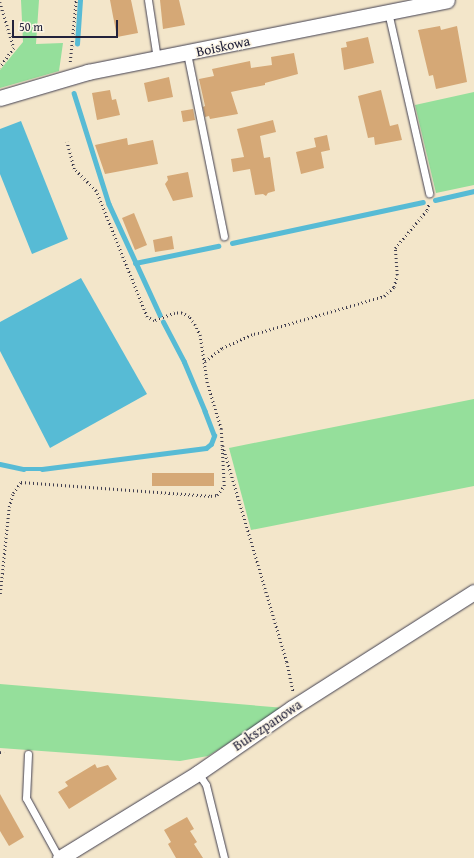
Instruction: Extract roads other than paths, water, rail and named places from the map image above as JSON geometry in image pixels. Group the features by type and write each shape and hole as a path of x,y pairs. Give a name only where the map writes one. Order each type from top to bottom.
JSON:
{"street":[{"name":"Boiskowa","path":"0,98 71,77 447,0"},
{"name":"Bukszpanowa","path":"60,858 198,773 292,708 474,592"}],"lane":[{"path":"148,0 157,59"},
{"path":"388,12 429,193"},
{"path":"187,53 224,236"},
{"path":"28,754 26,798 60,858"},
{"path":"198,773 206,785 224,858"}],"water":[{"path":"21,121 68,239 32,254 0,174 0,129"},
{"path":"81,278 147,394 50,448 0,351 0,322"}],"waterway":[{"path":"77,44 80,0"},
{"path":"74,93 109,204 160,315"},
{"path":"435,200 474,191"},
{"path":"232,243 423,202"},
{"path":"135,263 218,246"},
{"path":"0,464 23,469 42,469 206,448 211,444 214,436 205,412 184,362 163,322"}]}
